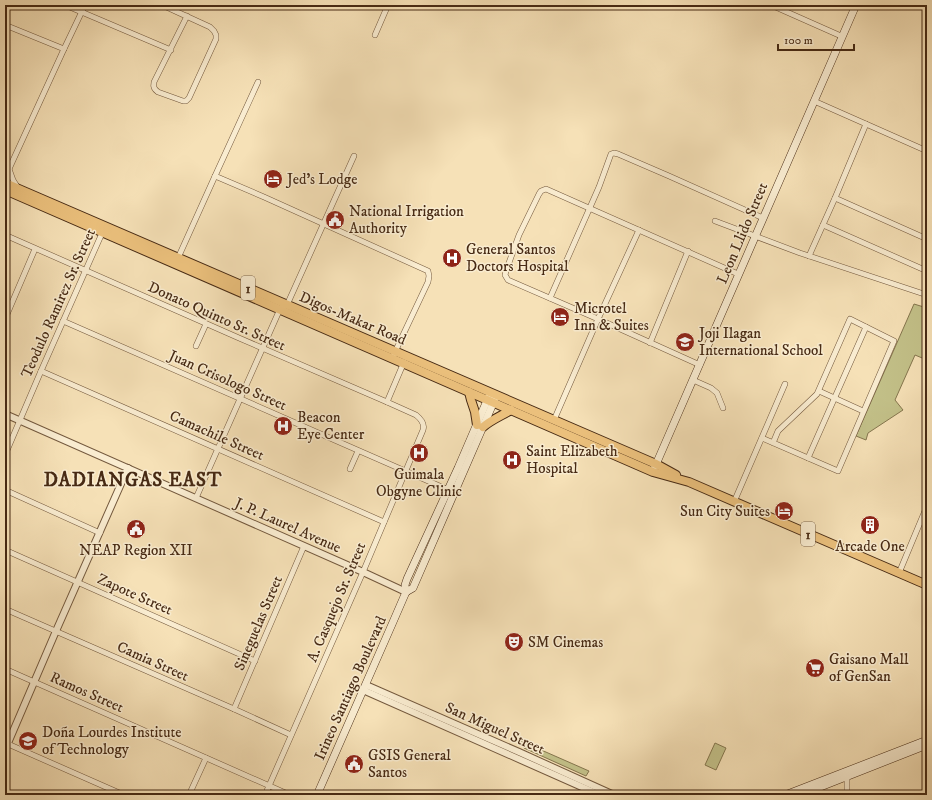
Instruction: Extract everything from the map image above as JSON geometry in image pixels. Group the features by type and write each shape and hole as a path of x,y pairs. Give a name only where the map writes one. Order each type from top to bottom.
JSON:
{"main road":[{"name":"Leon Llido Street","path":"654,468 856,5"},
{"name":"Digos-Makar Road","path":"5,183 18,192 405,360 492,397 554,420 654,468"},
{"name":"Digos-Makar Road","path":"5,190 18,192"},
{"path":"5,197 18,192"},
{"name":"Digos-Makar Road","path":"104,229 178,258 283,307"},
{"name":"Digos-Makar Road","path":"405,360 469,392 492,397 511,410 689,482 927,585"},
{"path":"469,392 470,400 480,426 511,410"},
{"name":"Irineo Santiago Boulevard","path":"317,795 406,592 413,588 451,491 492,397"},
{"path":"800,795 927,740"},
{"path":"784,795 927,746"}],"street":[{"path":"65,5 171,50"},
{"path":"5,173 9,169 64,49 86,5"},
{"path":"162,5 187,16 210,27 216,35 216,39 189,98 186,101 158,92 153,86 187,16"},
{"path":"375,35 388,5"},
{"path":"771,5 842,36"},
{"path":"5,25 64,49"},
{"path":"178,258 258,82"},
{"path":"814,101 927,151"},
{"path":"809,256 866,124"},
{"path":"550,298 601,182 611,154 614,153 669,176 762,218"},
{"path":"196,498 262,349 354,156"},
{"path":"9,169 18,192"},
{"path":"215,176 428,271 430,276 428,282 394,355"},
{"path":"700,365 508,280 505,275 519,235 540,191 546,189 738,274"},
{"path":"835,198 927,239"},
{"path":"715,221 809,256 926,294 927,288"},
{"path":"823,225 927,271"},
{"name":"Teodulo Ramirez Sr. Street","path":"5,455 104,229"},
{"path":"554,420 639,230"},
{"name":"Donato Quinto Sr. Street","path":"5,235 262,349 387,402 420,418"},
{"path":"5,319 35,249"},
{"path":"650,343 688,251"},
{"path":"762,438 838,471 894,341 850,319 819,391 778,431 773,442"},
{"name":"Juan Crisologo Street","path":"63,321 451,491"},
{"path":"196,346 206,324"},
{"path":"808,458 866,327"},
{"path":"387,402 405,360"},
{"name":"Camachile Street","path":"41,371 384,522"},
{"path":"693,380 711,388 717,393 723,408"},
{"path":"734,502 785,384"},
{"path":"819,391 863,411"},
{"name":"J. P. Laurel Avenue","path":"5,414 406,592"},
{"name":"A. Casquejo Sr. Street","path":"265,795 363,572 423,430 424,427 420,418"},
{"path":"767,426 778,431"},
{"path":"350,469 358,450"},
{"path":"124,795 6,746 128,468"},
{"path":"5,490 100,533"},
{"path":"899,573 927,506"},
{"name":"Sineguelas Street","path":"234,709 304,546"},
{"name":"Zapote Street","path":"5,550 255,660"},
{"name":"Camia Street","path":"5,609 291,735"},
{"name":"Ramos Street","path":"5,669 290,795"},
{"name":"San Miguel Street","path":"364,687 600,795"},
{"name":"San Miguel Street","path":"364,687 519,752 614,795"},
{"path":"189,795 206,758"},
{"path":"847,774 847,795"}],"shaded area":[{"path":"914,304 927,308 927,360 915,355 895,400 903,410 868,433 866,440 856,436"},
{"path":"514,738 589,771 586,776 524,748"},
{"path":"715,743 726,748 716,770 705,765"}],"place":[{"name":"Jed's Lodge","path":"273,179"},
{"name":"National Irrigation Authority","path":"335,220"},
{"name":"General Santos Doctors Hospital","path":"452,258"},
{"name":"Microtel Inn & Suites","path":"560,317"},
{"name":"Joji Ilagan International School","path":"685,342"},
{"name":"Beacon Eye Center","path":"283,426"},
{"name":"Guimala Obgyne Clinic","path":"419,453"},
{"name":"Saint Elizabeth Hospital","path":"512,460"},
{"name":"Sun City Suites","path":"784,511"},
{"name":"Arcade One","path":"870,525"},
{"name":"NEAP Region XII","path":"136,529"},
{"name":"SM Cinemas","path":"514,642"},
{"name":"Gaisano Mall of GenSan","path":"815,668"},
{"name":"Doña Lourdes Institute of Technology","path":"28,741"},
{"name":"GSIS General Santos","path":"354,764"}],"district":[{"name":"DADIANGAS EAST","path":"133,479"}]}
